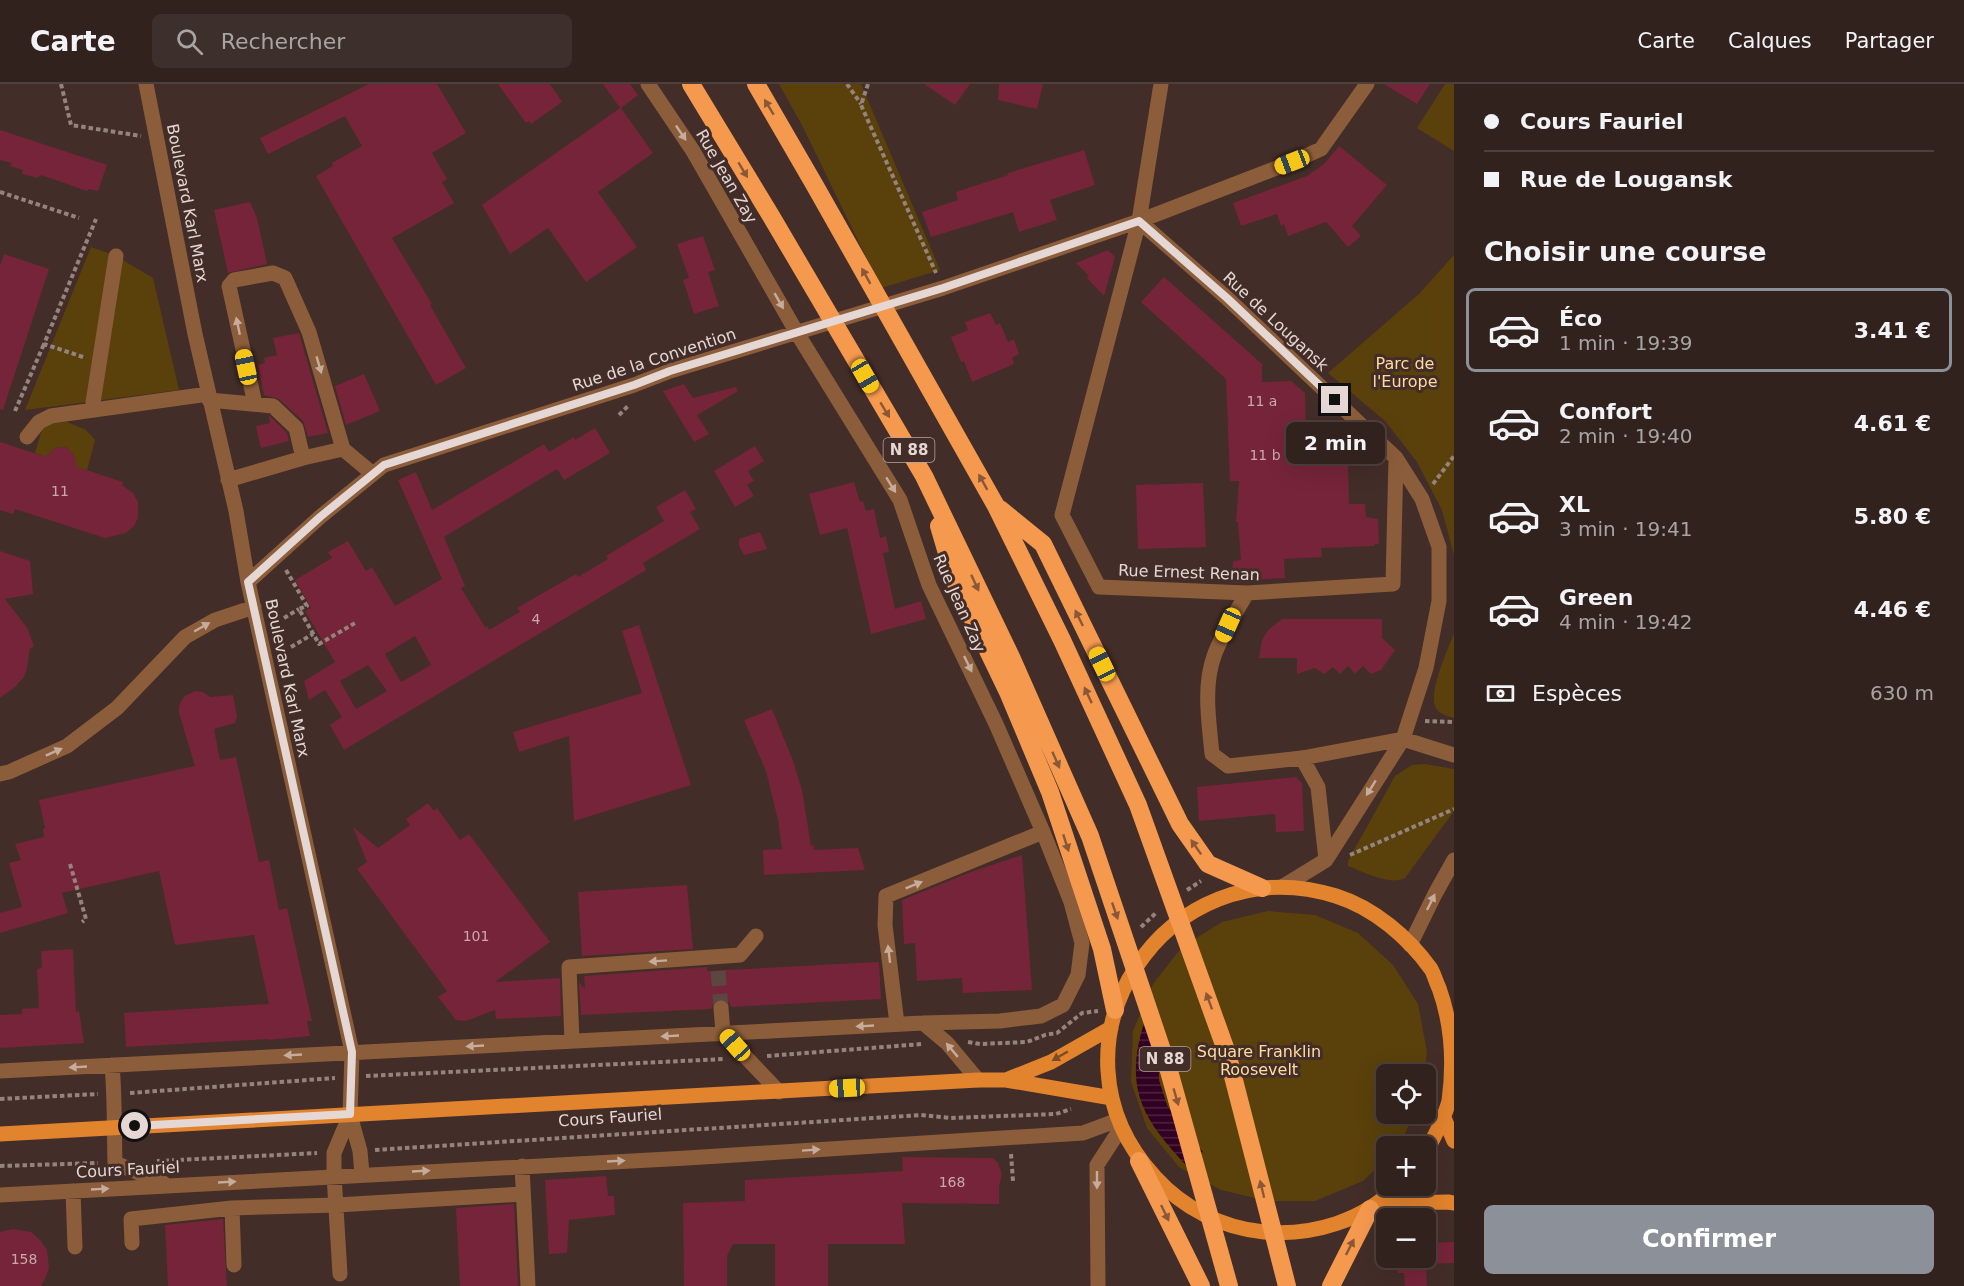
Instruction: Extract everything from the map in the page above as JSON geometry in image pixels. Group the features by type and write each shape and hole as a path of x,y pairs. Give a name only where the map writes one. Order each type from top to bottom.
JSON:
{"highway":[{"name":"N 88","path":"691,84 924,476 1011,657 1090,836 1169,1071 1228,1286"},
{"name":"N 88","path":"756,84 996,506 1062,640 1138,805 1227,1053 1287,1286"},
{"path":"924,476 956,584 1008,692 1050,792 1102,949 1113,1019"},
{"path":"996,506 1043,543 1180,824 1191,840 1208,864 1262,888"},
{"path":"1139,1161 1201,1286"},
{"path":"1331,1286 1370,1209"}],"main road":[{"path":"1434,1136 1444,1118 1449,1100 1454,1062 1453,1041 1444,1003 1432,971 1389,925 1365,909 1339,897 1311,890 1282,887 1262,888 1229,895 1198,908 1171,927 1147,951 1128,979 1113,1019 1108,1063 1112,1098 1120,1124 1139,1161 1168,1192 1204,1216 1245,1230 1288,1234 1330,1226 1370,1209 1386,1198 1401,1203 1454,1203"},
{"name":"Cours Fauriel","path":"1006,1080 1051,1062 1113,1019"},
{"name":"Cours Fauriel","path":"0,1134 978,1080 1006,1080 1112,1098"},
{"path":"1444,1118 1454,1141"}],"street":[{"name":"Boulevard Karl Marx","path":"146,84 208,397 352,1052 350,1114 360,1151 362,1174"},
{"name":"Rue Jean Zay","path":"648,84 693,151 900,500 929,585 996,724 1071,902 1082,943 1078,975 1063,1005 1041,1016 1000,1021 923,1023"},
{"path":"1139,221 1161,84"},
{"name":"Rue de la Convention","path":"248,582 320,517 384,465 634,385 670,371 943,288 1139,221 1292,162 1321,148 1367,84"},
{"name":"Rue de Lougansk","path":"1139,221 1227,298 1396,458 1422,499 1439,548 1439,601 1426,668 1402,739 1326,860 1282,887"},
{"name":"Rue Ernest Renan","path":"1139,221 1062,514 1099,587 1246,593 1393,584 1396,458"},
{"path":"92,409 116,256"},
{"path":"255,404 229,286 234,280 273,273 285,278 309,332 343,449 373,474"},
{"path":"27,437 39,422 51,416 92,409 208,397 273,406 296,428 303,458"},
{"path":"228,480 343,449"},
{"path":"1246,593 1213,657 1208,687 1212,754 1228,766 1302,758 1402,739 1454,755"},
{"path":"0,774 67,746 117,708 185,637 215,620 254,607"},
{"path":"1302,758 1318,787 1326,860"},
{"path":"897,1024 885,925 886,896 1043,832"},
{"path":"1410,945 1454,860"},
{"path":"572,1041 569,967 717,964 740,955 756,936"},
{"path":"721,1008 723,1033 779,1092"},
{"path":"0,1071 923,1023 947,1042 978,1080"},
{"path":"112,1065 115,1094 113,1127 115,1163 168,1185"},
{"path":"340,1274 337,1205 333,1175 334,1153 350,1114"},
{"path":"1098,1286 1097,1165 1120,1124"},
{"name":"Cours Fauriel","path":"0,1195 1083,1133 1120,1124"},
{"path":"522,1166 528,1286"},
{"path":"73,1191 75,1247"},
{"path":"132,1243 130,1219 232,1208 337,1205 523,1194"},
{"path":"232,1208 234,1265"}],"path":[{"path":"61,84 70,125 118,134 156,137"},
{"path":"847,84 861,105 943,288"},
{"path":"861,105 868,84"},
{"path":"0,192 79,218"},
{"path":"15,411 96,219"},
{"path":"44,344 100,363"},
{"path":"1422,499 1454,456"},
{"path":"273,559 280,575 286,570 307,606 284,618"},
{"path":"299,609 319,644 355,623"},
{"path":"291,647 313,634"},
{"path":"1408,724 1432,720 1454,722"},
{"path":"1346,859 1351,854 1454,809"},
{"path":"70,864 86,919 82,922"},
{"path":"0,1099 115,1094 352,1077 746,1058 958,1041 980,1044 1027,1042 1045,1035 1057,1034 1082,1013 1113,1019"},
{"name":"Cours Fauriel","path":"360,1151 921,1115 950,1118 1056,1114 1078,1107"},
{"name":"Cours Fauriel","path":"150,1161 334,1153"},
{"path":"1012,1162 1013,1181"},
{"name":"Cours Fauriel","path":"0,1166 115,1163"}],"green space":[{"path":"779,84 861,84 940,270 881,288 803,127"},
{"path":"1445,84 1454,84 1454,151 1417,128"},
{"path":"91,247 116,256 153,278 179,390 25,410"},
{"name":"Parc de l'Europe","path":"1454,255 1454,555 1442,510 1417,462 1385,421 1328,373 1419,294"},
{"path":"67,422 86,430 95,440 87,470 75,467 74,455 66,447 55,448 46,457 35,453 43,426"},
{"path":"1454,633 1454,718 1438,711 1434,699 1437,680"},
{"path":"1425,764 1454,769 1454,811 1405,878 1385,879 1348,866 1348,861 1395,776 1412,765"},
{"name":"Square Franklin Roosevelt","path":"1268,911 1315,915 1358,933 1393,965 1418,1004 1427,1052 1425,1064 1376,1064 1376,1124 1409,1124 1404,1136 1376,1136 1376,1169 1363,1181 1315,1201 1268,1201 1221,1190 1179,1167 1147,1128 1131,1082 1133,1031 1153,984 1182,947 1222,922"}],"shaded area":[{"path":"1144,1023 1158,1048 1159,1080 1167,1105 1186,1134 1203,1152 1186,1165 1158,1132 1141,1101 1136,1066"}],"building":[{"path":"369,84 437,84 466,133 432,153 447,179 442,182 454,203 392,238 432,304 430,305 466,368 436,385 316,176 333,166 332,163 362,146 345,116 268,154 260,138"},
{"path":"498,84 550,84 562,102 531,124 529,121 526,123"},
{"path":"603,84 630,84 638,95 621,108 653,153 598,192 637,247 586,282 548,228 510,254 482,205 620,108"},
{"path":"924,84 970,84 955,105"},
{"path":"999,84 1043,84 1037,109 998,100"},
{"path":"1384,84 1430,84 1417,104"},
{"path":"0,130 107,165 98,191 89,189 87,191 41,175 37,178 22,174 23,170 10,166 12,163 0,160"},
{"path":"1339,146 1387,185 1352,226 1361,236 1348,247 1326,222 1288,236 1277,214 1241,226 1233,203 1307,176 1324,164"},
{"path":"1084,150 1095,185 1050,200 1057,220 1019,232 1013,212 931,237 922,212 958,200 956,192 1008,175 1008,173"},
{"path":"250,202 257,218 267,264 228,273 214,210"},
{"path":"703,236 715,270 708,272 719,306 694,314 683,280 689,278 677,244"},
{"path":"1108,250 1115,257 1104,296 1076,263"},
{"path":"4,254 49,269 3,410 0,409 0,266"},
{"path":"1164,277 1262,364 1262,382 1291,381 1305,393 1306,435 1332,434 1332,447 1342,447 1343,463 1348,463 1349,504 1365,504 1366,517 1378,519 1379,544 1321,548 1322,557 1284,559 1285,578 1231,583 1233,561 1241,560 1238,522 1236,522 1239,481 1230,481 1226,379 1141,302"},
{"path":"990,313 996,325 1000,323 1008,342 1014,339 1019,354 1012,358 1014,364 972,382 951,337 968,330 965,322"},
{"path":"299,333 328,433 308,437 303,421 279,399 264,395 258,365 265,363 264,358 277,355 273,338"},
{"path":"364,374 380,411 346,425 335,386"},
{"path":"684,384 693,398 736,387 738,391 697,415 709,434 694,442 663,391"},
{"path":"269,415 287,433 289,441 261,448 256,426 270,423"},
{"path":"595,428 610,453 564,480 557,469 444,537 465,586 461,588 489,630 520,612 517,608 576,574 578,577 608,559 606,556 664,521 656,507 685,490 696,509 690,512 700,529 643,563 646,570 344,750 330,725 342,717 325,690 309,700 304,681 335,662 305,611 311,608 295,580 332,558 328,552 348,541 366,571 372,567 395,606 442,579 398,480 416,472 432,510 544,444 549,452 574,437 575,440","holes":["415,636 431,665 401,682 385,654","368,665 387,691 356,709 340,681"]},
{"path":"0,442 46,457 55,448 66,447 74,455 77,467 123,482 122,485 133,493 138,502 138,518 134,526 126,533 105,538 15,509 13,514 0,510"},
{"path":"755,446 764,461 748,471 754,481 747,485 754,496 735,507 714,471"},
{"path":"854,482 860,502 863,501 866,511 874,509 880,538 886,536 889,552 883,553 895,609 921,601 926,619 871,634 847,528 820,535 809,494"},
{"path":"1203,483 1206,547 1138,549 1136,485"},
{"path":"760,532 767,549 744,555 739,546 739,539"},
{"path":"0,551 30,561 33,594 5,599 28,629 34,647 30,648 24,677 0,698"},
{"path":"1282,619 1382,619 1382,638 1395,650 1381,670 1371,674 1363,666 1355,674 1348,666 1340,674 1333,667 1324,674 1315,668 1297,674 1297,658 1259,658 1262,640 1268,630"},
{"path":"639,625 691,785 574,821 569,736 519,752 513,732 642,693 622,631"},
{"path":"195,691 203,692 210,697 233,695 237,716 235,723 214,729 220,760 236,757 259,862 269,860 279,910 287,908 312,1021 307,1021 310,1036 126,1047 124,1013 269,1004 254,935 175,945 159,871 62,893 68,913 0,933 0,913 22,907 9,863 21,860 15,844 44,837 43,829 45,828 39,800 195,766 179,707 185,696"},
{"path":"772,709 802,790 811,846 814,845 814,850 858,848 865,870 764,875 763,850 782,849 778,820 766,771 744,720"},
{"path":"1296,777 1302,783 1304,831 1276,832 1275,814 1199,821 1197,787"},
{"path":"428,803 434,811 437,808 460,840 469,834 550,942 495,982 560,978 561,1016 496,1019 495,1010 466,1021 456,1020 438,997 447,991 357,869 367,862 353,827 378,848 410,825 406,819"},
{"path":"1022,855 1032,990 963,993 962,978 917,981 915,943 904,944 902,900 971,872"},
{"path":"687,885 693,949 582,956 578,892"},
{"path":"73,949 76,1012 79,1011 84,1043 0,1048 0,1015 22,1014 22,1009 39,1008 37,969 42,968 41,951"},
{"path":"879,962 881,999 731,1007 729,1002 721,998 715,1000 711,1009 581,1015 579,982 585,989 584,976 707,967 707,971"},
{"path":"902,1157 993,1158 998,1163 1002,1174 999,1204 902,1203 905,1244 828,1244 828,1286 775,1286 775,1244 733,1244 727,1256 727,1286 684,1286 683,1203 745,1201 745,1180 903,1171"},
{"path":"606,1176 608,1196 614,1196 615,1215 569,1220 567,1253 549,1254 545,1180"},
{"path":"514,1204 518,1286 460,1286 456,1208"},
{"path":"223,1219 227,1286 168,1286 165,1225"},
{"path":"13,1229 31,1232 47,1250 49,1268 41,1286 0,1286 0,1232"},
{"path":"1454,1242 1454,1263 1436,1264 1436,1243"},
{"path":"1398,1268 1426,1268 1427,1286 1405,1286 1404,1273 1398,1273"}],"tunnel":[{"path":"718,971 721,1008"}],"route":[{"path":"135,1126 350,1114 352,1052 248,582 320,517 384,465 634,385 670,371 943,288 1139,221 1227,298 1335,400"}]}
